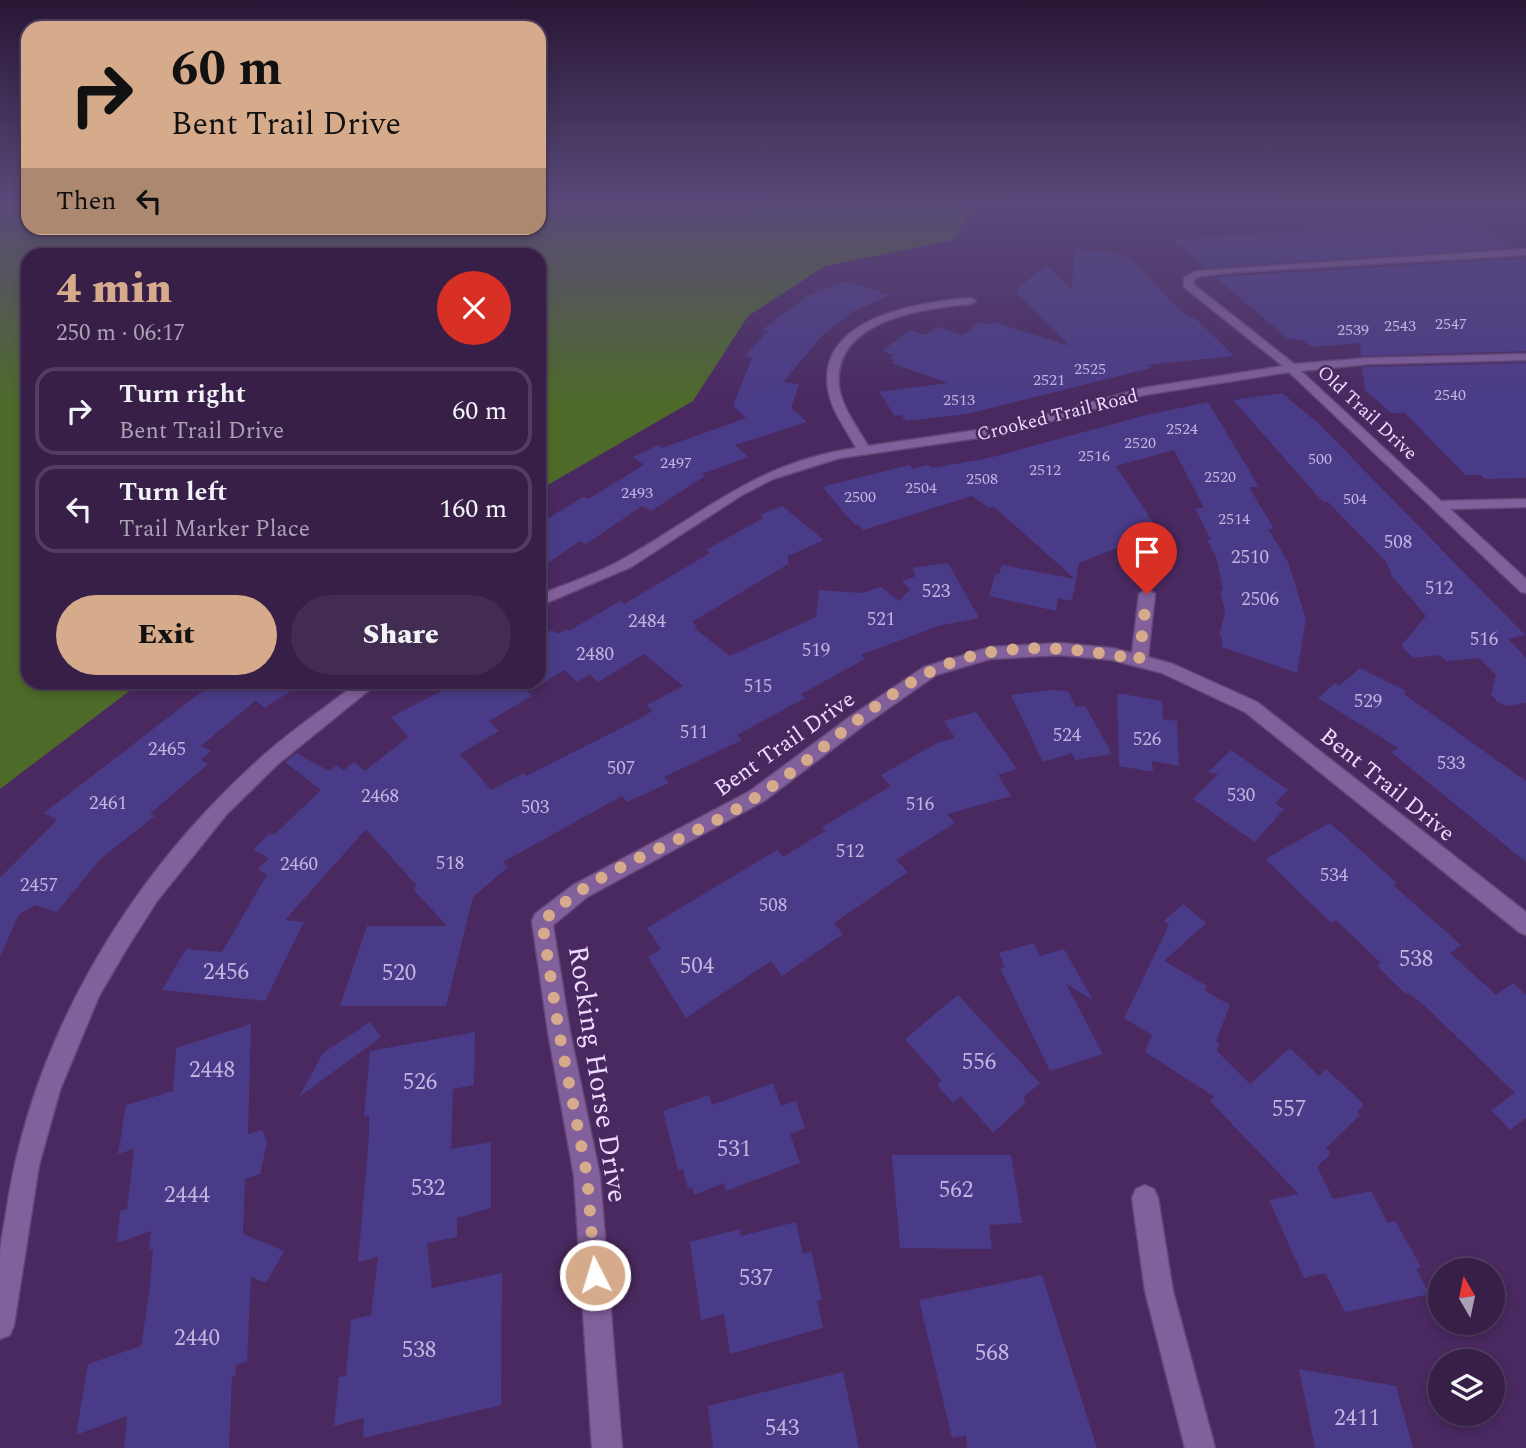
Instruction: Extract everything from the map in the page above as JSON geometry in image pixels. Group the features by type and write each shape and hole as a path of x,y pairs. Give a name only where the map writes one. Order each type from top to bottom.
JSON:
{"street":[{"name":"Old Trail Drive","path":"1237,271 1199,273 1189,278 1188,285 1292,368 1526,588"},
{"path":"864,450 836,398 836,365 845,347 862,331 894,314 925,306 971,301"},
{"name":"Crooked Trail Road","path":"546,598 626,564 768,476 807,462 864,450 1006,430 1143,392 1292,368 1369,361 1526,357"},
{"path":"1439,505 1526,503"},
{"path":"1139,660 1147,594"},
{"name":"Bent Trail Drive","path":"542,921 580,891 757,796 913,682 949,663 990,653 1060,649 1139,660 1196,679 1251,707 1526,925"},
{"path":"0,1325 32,1142 65,1048 111,956 167,871 219,810 288,745 362,689"},
{"name":"Rocking Horse Drive","path":"542,921 559,1032 587,1175 607,1448"},
{"path":"1145,1198 1159,1291 1200,1448"}],"green space":[{"path":"0,271 21,271 21,689 132,689 0,789"},
{"path":"546,271 818,271 748,316 693,401 546,486"}],"building":[{"path":"1039,271 1052,271 1072,289 1073,271 1142,271 1183,313 1197,320 1234,356 1147,365 1151,368 967,414 906,421 901,415 895,416 879,392 949,383 891,363 895,360 889,358 894,355 882,351 910,330 926,335 937,327 963,335 979,322 990,325 994,322 1070,346 1015,291"},
{"path":"1320,271 1526,271 1526,351 1361,356 1360,343 1312,347 1305,341 1287,338 1215,277"},
{"path":"845,281 890,295 852,312 822,336 783,382 799,384 791,408 807,422 735,445 748,457 702,474 705,476 651,511 642,506 586,544 580,541 546,564 546,520 583,497 588,499 644,465 633,457 658,445 662,448 746,418 733,406 752,358 745,356 768,331 762,330 809,295"},
{"path":"1526,363 1526,478 1484,479 1481,475 1465,475 1405,413 1391,413 1365,390 1362,367"},
{"path":"1282,393 1319,424 1525,635 1508,639 1526,658 1526,703 1506,706 1498,702 1491,695 1496,675 1479,658 1446,661 1440,655 1414,658 1401,646 1426,616 1392,576 1387,563 1328,502 1323,502 1233,400"},
{"path":"1208,402 1259,487 1249,487 1274,529 1268,529 1288,562 1306,619 1297,673 1222,647 1222,637 1219,636 1225,612 1216,556 1195,508 1204,508 1174,450 1116,466 1167,544 1119,547 1079,563 1072,601 1058,598 1056,611 989,596 995,574 999,574 1002,565 1075,579 994,507 989,508 972,496 863,530 858,524 855,525 822,487 909,465 913,469 928,465 932,468 989,458 1146,415"},
{"path":"782,506 824,540 788,556 788,564 692,622 697,626 694,628 730,656 816,617 819,590 862,593 881,587 899,601 910,590 902,581 916,576 912,568 948,563 979,618 938,626 861,655 865,659 801,694 805,698 737,735 742,740 664,777 669,783 627,802 622,796 503,862 508,867 473,897 446,1006 340,1006 367,926 447,926 413,889 417,886 366,829 285,920 304,922 265,1001 162,990 186,949 222,952 267,875 258,869 269,858 253,850 270,833 274,835 321,790 285,762 296,753 329,771 337,765 343,771 354,762 365,771 408,737 391,717 445,689 526,689 532,696 489,721 499,731 460,754 491,790 524,773 526,776 643,717 652,711 647,705 683,686 644,654 598,682 590,674 577,682 564,670 546,682 546,634 552,630 557,634 567,629 569,631 620,601 624,604 710,553 706,550 763,518 760,515"},
{"path":"1360,668 1406,691 1404,694 1526,781 1526,862 1391,752 1398,748 1318,698 1335,683 1339,686"},
{"path":"206,689 294,689 264,708 256,700 201,746 211,751 201,760 208,764 150,814 155,816 100,859 57,912 35,905 19,914 0,957 0,878 57,820 44,813"},
{"path":"1049,690 1068,691 1076,707 1085,706 1112,754 1075,760 1072,753 1043,762 1011,695"},
{"path":"1117,693 1162,701 1163,719 1177,721 1179,766 1152,761 1153,772 1119,766"},
{"path":"976,712 1017,769 998,775 1011,796 947,814 955,823 896,860 908,872 834,923 843,934 782,976 771,961 686,1018 648,957 661,949 647,928 777,850 783,857 825,831 822,827 891,786 881,775 937,743 955,738 944,721"},
{"path":"1231,750 1288,790 1275,803 1284,809 1255,842 1193,799 1218,774 1208,772"},
{"path":"1330,823 1397,883 1393,885 1461,945 1450,953 1496,995 1513,983 1526,995 1526,1118 1510,1130 1491,1110 1515,1093 1427,1008 1409,993 1406,994 1377,966 1381,963 1336,920 1331,923 1265,859"},
{"path":"1183,904 1206,923 1164,961 1207,986 1205,991 1230,1005 1216,1041 1219,1043 1217,1051 1250,1084 1290,1048 1319,1076 1326,1069 1364,1104 1357,1112 1360,1115 1326,1148 1331,1153 1317,1167 1333,1199 1371,1191 1388,1223 1395,1221 1421,1267 1416,1269 1428,1294 1345,1312 1325,1273 1304,1278 1269,1200 1299,1194 1210,1101 1215,1097 1145,1052 1152,1035 1124,1018 1169,925 1164,921"},
{"path":"1034,943 1040,956 1064,949 1093,1000 1066,984 1103,1054 1050,1071 1000,968 1005,967 999,953"},
{"path":"958,995 1040,1083 1023,1098 1026,1102 993,1133 961,1096 953,1103 937,1085 941,1080 905,1039"},
{"path":"370,1022 381,1037 299,1097 323,1053"},
{"path":"251,1024 248,1134 262,1130 267,1142 260,1174 245,1179 243,1234 284,1251 266,1283 251,1277 247,1361 236,1365 235,1376 232,1377 229,1448 124,1448 127,1416 76,1435 88,1364 141,1346 149,1294 153,1248 149,1250 151,1231 117,1243 120,1211 127,1209 134,1149 118,1154 126,1105 173,1091 176,1048"},
{"path":"475,1032 474,1085 453,1089 451,1149 491,1142 491,1208 457,1218 457,1237 427,1243 432,1288 502,1273 501,1405 363,1438 364,1418 334,1426 339,1377 346,1376 351,1320 371,1315 378,1257 358,1262 369,1136 369,1116 364,1117 370,1051"},
{"path":"773,1083 781,1106 796,1101 805,1128 790,1134 800,1163 726,1191 724,1183 694,1195 692,1187 688,1189 683,1169 678,1170 663,1111 709,1095 712,1105"},
{"path":"892,1155 1011,1155 1022,1223 989,1225 992,1249 900,1248"},
{"path":"796,1222 803,1254 811,1251 822,1300 817,1301 823,1328 730,1354 724,1314 701,1320 690,1242 740,1229 741,1236"},
{"path":"1042,1275 1097,1448 967,1448 966,1435 952,1438 919,1300"},
{"path":"1299,1369 1396,1386 1413,1448 1315,1448"},
{"path":"843,1372 859,1448 713,1448 708,1406"}],"route":[{"path":"595,1275 587,1175 559,1032 542,921 580,891 757,796 857,721 930,671 969,657 1013,650 1086,651 1139,660 1147,594"}]}
